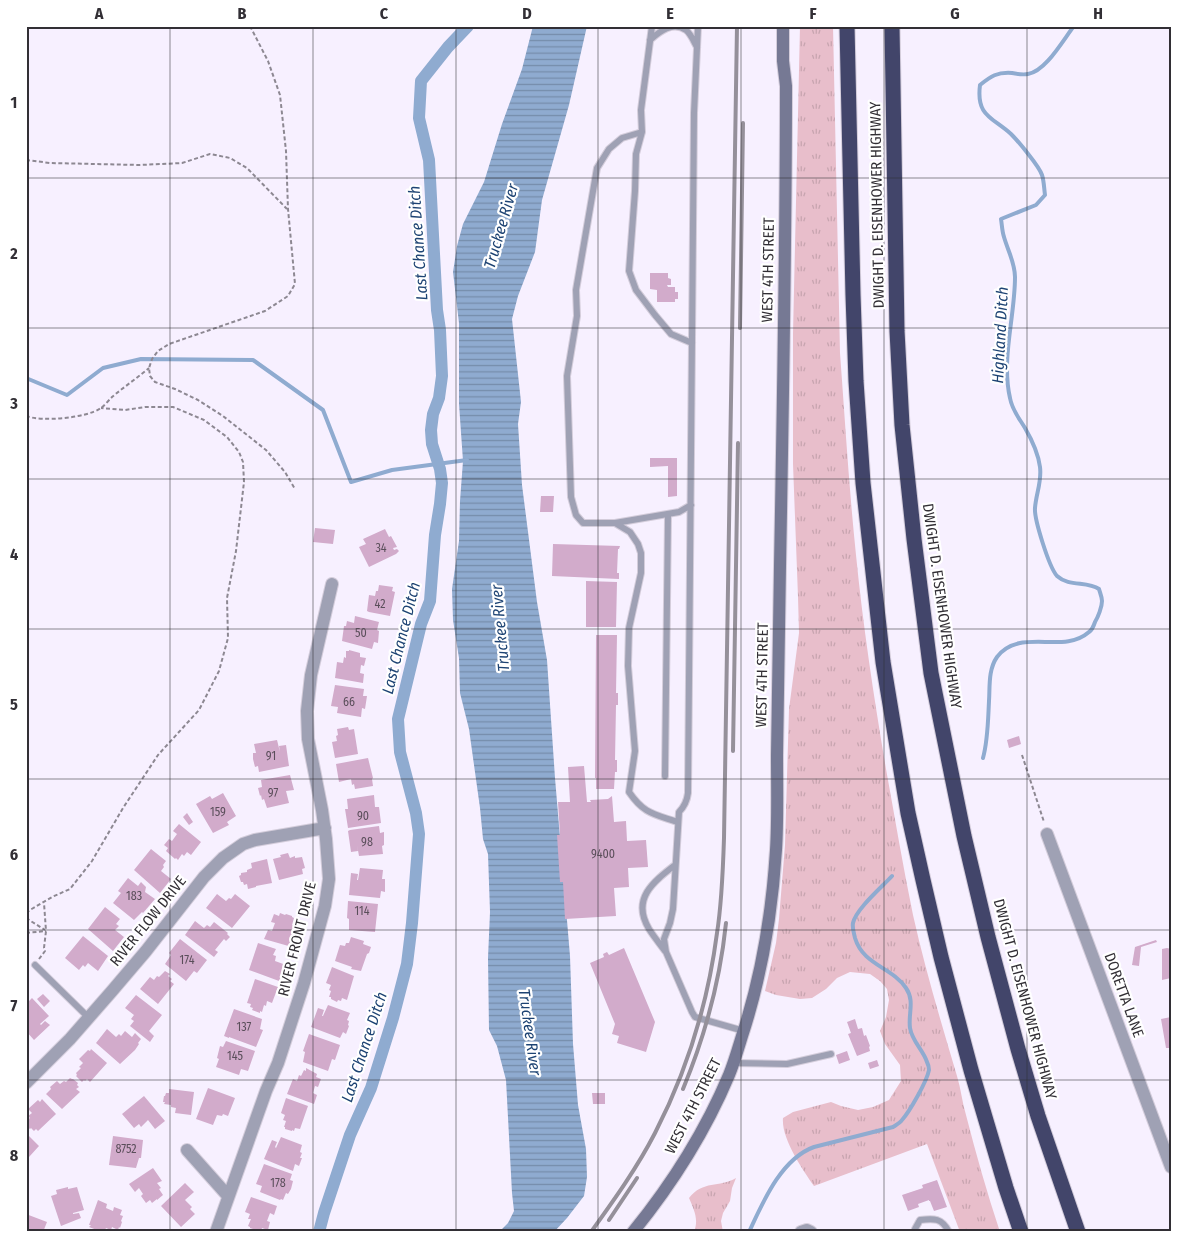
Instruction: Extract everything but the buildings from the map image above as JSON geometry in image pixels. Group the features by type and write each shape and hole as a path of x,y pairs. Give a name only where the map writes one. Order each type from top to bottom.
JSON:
{"highway":[{"name":"DWIGHT D. EISENHOWER HIGHWAY","path":"848,26 852,285 856,381 863,483 883,662 908,813 941,957 976,1087 1021,1232"},
{"name":"DWIGHT D. EISENHOWER HIGHWAY","path":"892,26 897,331 902,415 914,539 931,672 964,836 988,937 1036,1108 1078,1232"}],"main road":[{"name":"WEST 4TH STREET","path":"633,1232 675,1175 718,1100 744,1032 760,975 772,897 776,847 786,237 786,86 783,61 783,26"},
{"name":"WEST 4TH STREET","path":"786,86 791,26"}],"street":[{"name":"RIVER FRONT DRIVE","path":"216,1232 278,1062 304,983 325,906 329,879 325,828 308,739 307,711 311,675 332,584"},
{"name":"RIVER FLOW DRIVE","path":"26,1083 89,1018 146,951 204,877 223,858 243,844 255,840 325,828"},
{"name":"DORETTA LANE","path":"1047,834 1167,1148 1171,1167"},
{"path":"187,1150 228,1196"}],"lane":[{"path":"652,26 641,110 642,132 636,154 629,271 636,290 671,334 692,343"},
{"path":"650,40 671,26 679,27 686,30 697,47"},
{"path":"666,952 664,939 673,909 679,812 687,800 688,792 694,113 698,26"},
{"path":"642,132 622,138 609,149 597,168 576,290 577,316 567,376 571,496 576,515 583,523 615,523 668,515 679,512 691,505"},
{"path":"664,776 668,515"},
{"path":"615,523 630,532 638,544 640,553 641,573 629,628 628,666 635,750 629,792 639,806 649,813 678,822"},
{"path":"675,865 658,878 642,900 642,912 648,928 666,952 695,1017 744,1032"},
{"path":"35,964 89,1018"},
{"path":"733,1063 787,1064 831,1054"},
{"path":"916,1232 915,1229 920,1220 931,1218 939,1220 949,1232"}],"path":[{"path":"250,26 268,61 280,95 286,151 288,209 295,284 288,296 265,311 169,344 158,351 152,359 149,368 150,376 155,382 198,400 223,416 266,450 286,472 295,489"},
{"path":"26,160 50,163 140,165 182,163 210,154 230,158 247,168 288,209"},
{"path":"26,416 31,418 61,419 101,408 149,368"},
{"path":"26,913 70,889 92,861 123,808 158,755 199,710 219,671 228,638 227,598 236,551 244,482 243,462 238,452 227,437 204,420 173,406 125,410 101,408"},
{"path":"1022,755 1047,834"},
{"path":"35,964 45,951 44,902"},
{"path":"26,918 46,931"},
{"path":"26,933 46,931"}],"green space":[{"path":"800,26 833,26 840,353 851,505 859,582 882,742 913,915 978,1159 1000,1232 960,1232 927,1144 814,1186 794,1154 783,1126 783,1118 793,1112 831,1102 858,1110 873,1107 889,1100 901,1081 900,1065 885,1044 880,1031 886,1017 889,1000 887,989 870,974 850,972 837,978 826,989 812,998 800,999 765,991 776,943 779,919 785,845 789,709 799,633 793,464 793,334"},
{"path":"736,1178 730,1201 721,1221 723,1232 694,1232 696,1219 689,1198 694,1192 706,1186"}],"water":[{"name":"Truckee River","path":"533,26 587,26 569,105 542,200 535,252 518,296 512,319 521,402 518,424 522,485 537,602 547,660 570,956 573,1044 578,1105 586,1149 587,1177 584,1196 554,1232 499,1232 508,1223 514,1211 506,1080 497,1046 489,1030 488,958 490,912 488,854 483,839 469,729 460,693 459,658 453,620 452,589 459,541 463,461 459,404 459,323 453,272 463,224 484,182 522,69"}],"waterway":[{"name":"Last Chance Ditch","path":"319,1232 350,1135 371,1088 393,1018 407,964 419,834 416,813 400,752 398,719 421,624 430,601 435,535 442,483 440,469 432,444 431,430 442,376 429,160 419,118 421,81 448,47 468,26"},
{"name":"Highland Ditch","path":"983,758 986,744 991,673 997,657 1006,648 1017,644 1067,641 1079,638 1092,629 1099,615 1102,603 1099,589 1089,585 1067,582 1057,576 1039,532 1035,514 1040,477 1039,462 1032,442 1012,406 1008,383 1007,368 1015,272 1003,235 1001,219 1036,205 1045,195 1044,182 1040,171 1023,148 1011,134 983,110 979,95 980,85 994,75 1035,72 1054,54 1074,26"},
{"path":"26,378 67,395 103,368 141,359 253,360 323,410 351,482 392,470 467,460"},
{"name":"Highland Ditch","path":"749,1232 774,1183 792,1161 814,1147 897,1125 909,1110 928,1075 928,1064 910,1028 911,1003 909,993 900,981 864,954 859,947 853,930 853,923 859,911 892,876"}],"railway":[{"path":"591,1232 641,1159 677,1085 695,1036 702,1010 719,921 724,838 737,26"},
{"path":"740,328 743,123"},
{"path":"733,751 738,443"},
{"path":"683,1089 705,1028 716,987 726,923"},
{"path":"609,1220 637,1178"}]}
